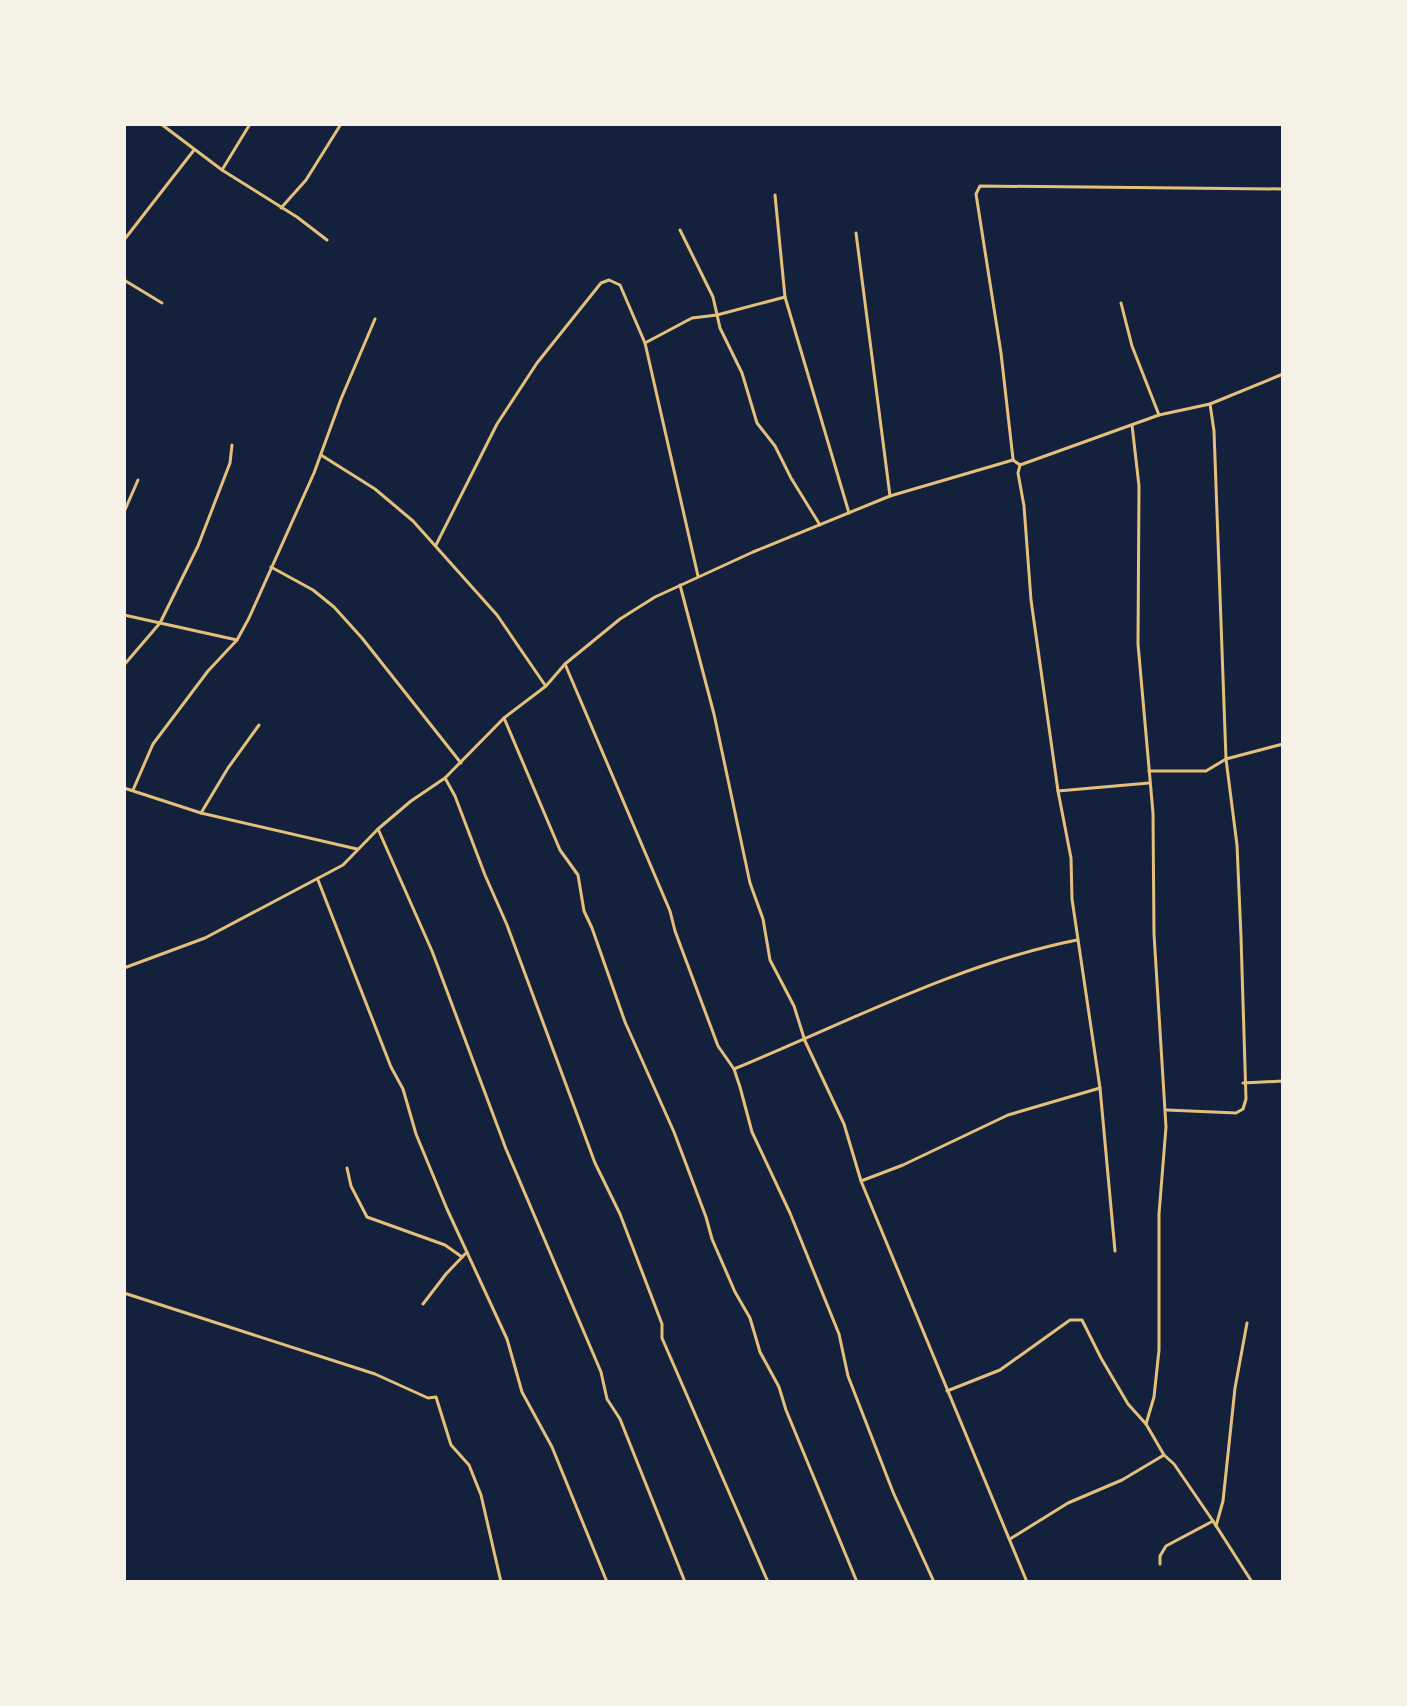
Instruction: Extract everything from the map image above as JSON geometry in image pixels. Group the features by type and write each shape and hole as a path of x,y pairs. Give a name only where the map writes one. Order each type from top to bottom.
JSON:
{"street":[{"path":"161,124 222,170 297,217 327,240"},
{"path":"222,170 250,124"},
{"path":"281,208 306,180 341,124"},
{"path":"124,240 194,150"},
{"path":"1020,465 1013,460 1001,353 976,194 980,186 1283,189"},
{"path":"775,195 785,297 849,513"},
{"path":"680,230 713,297 720,328 742,373 755,419 775,446 820,525"},
{"path":"856,233 890,496"},
{"path":"124,280 162,303"},
{"path":"436,545 497,424 537,363 601,283 609,280 620,285 645,343 698,577"},
{"path":"645,343 692,318 717,315 785,297"},
{"path":"1121,303 1132,346 1159,415"},
{"path":"133,790 153,744 208,671 237,640 321,455 375,319"},
{"path":"1020,465 1159,415 1210,404 1283,374"},
{"path":"1165,1110 1240,1112 1246,1099 1243,1083 1237,845 1226,759 1214,431 1210,404"},
{"path":"1132,425 1139,486 1138,644 1150,782 1154,934 1165,1110 1157,1255 1159,1350 1154,1397 1146,1424"},
{"path":"124,665 160,623 198,546 230,463 232,445"},
{"path":"321,455 393,502 436,545 497,615 546,686"},
{"path":"124,968 205,938 343,865 378,829 445,778 504,718 546,686 565,664 620,619 680,585 890,496 1013,460"},
{"path":"1020,465 1018,473 1024,506 1028,572 1058,791 1071,858 1072,899 1100,1088 1115,1251"},
{"path":"124,512 138,480"},
{"path":"270,567 313,590 334,607 461,763"},
{"path":"680,585 699,652 770,960 794,1006 805,1041 844,1124 861,1181 1027,1582"},
{"path":"124,615 237,640"},
{"path":"565,664 670,911 718,1046 734,1069 752,1132 790,1213 839,1334 848,1376 893,1492 934,1582"},
{"path":"504,718 560,850 578,875 584,911 625,1022 674,1132 712,1239 750,1318 760,1352 779,1387 857,1582"},
{"path":"201,813 259,725"},
{"path":"1149,771 1206,771 1226,759 1283,744"},
{"path":"445,778 507,925 595,1163 620,1214 662,1324 662,1338 768,1582"},
{"path":"1058,791 1150,782"},
{"path":"124,788 201,813 357,849"},
{"path":"378,829 432,951 506,1149 601,1372 607,1399 620,1419 685,1582"},
{"path":"317,879 391,1067 403,1089 416,1134 507,1339 522,1392 552,1447 607,1582"},
{"path":"734,1069 881,1006 1032,949 1078,940"},
{"path":"1243,1083 1283,1081"},
{"path":"861,1181 903,1165 1008,1115 1100,1088"},
{"path":"347,1168 351,1186 367,1217 445,1245 462,1257"},
{"path":"423,1304 467,1252"},
{"path":"124,1293 375,1374 428,1398 436,1397 451,1445 469,1465 481,1495 501,1582"},
{"path":"947,1391 1000,1370 1070,1320 1079,1319 1087,1327 1128,1404 1146,1424 1164,1455 1174,1464 1252,1582"},
{"path":"1216,1526 1223,1501 1235,1388 1247,1323"},
{"path":"1009,1540 1068,1503 1122,1480 1164,1455"},
{"path":"1160,1564 1160,1556 1166,1546 1213,1521"}]}
